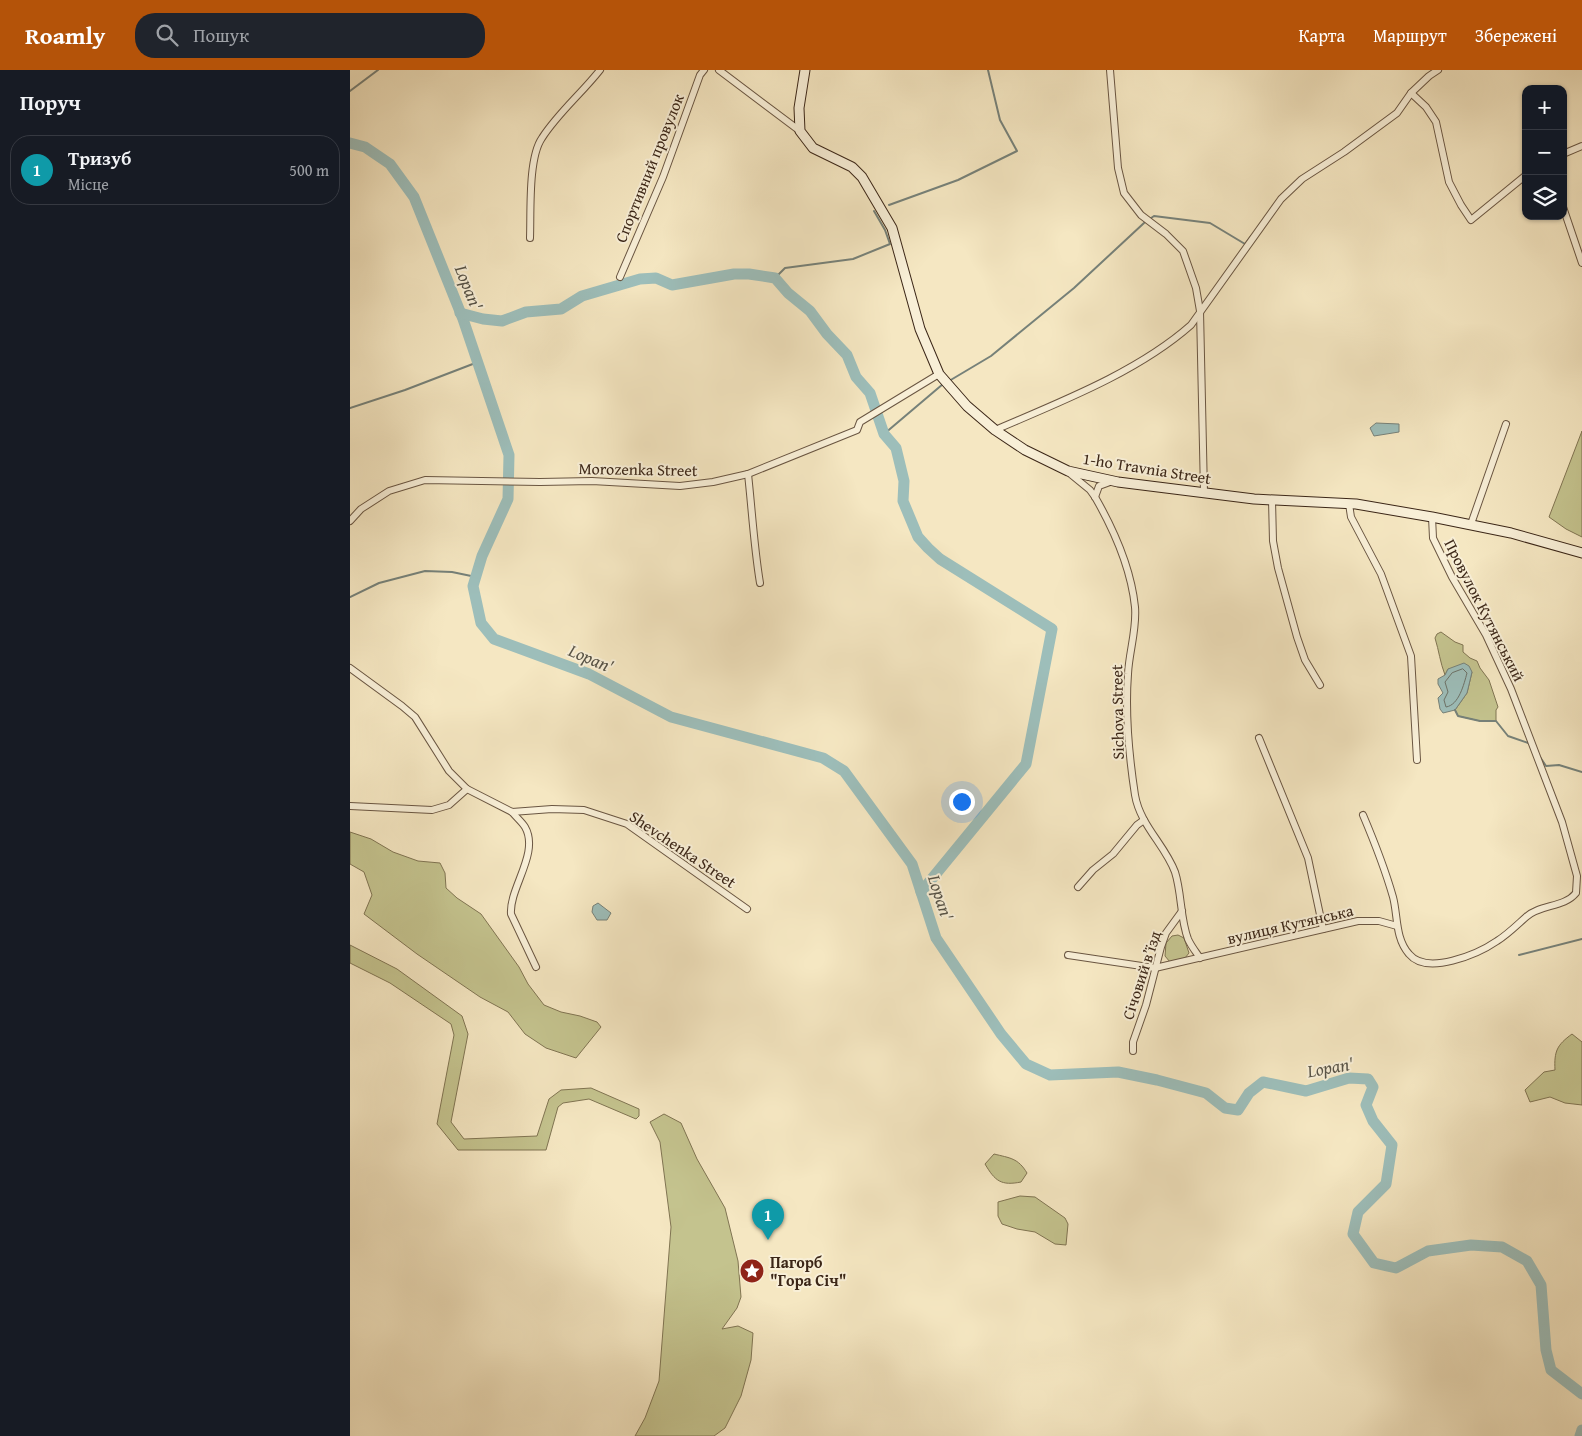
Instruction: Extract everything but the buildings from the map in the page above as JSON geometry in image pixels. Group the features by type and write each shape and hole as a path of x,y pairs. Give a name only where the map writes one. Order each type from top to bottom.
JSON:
{"street":[{"path":"530,238 532,170 540,139 600,70"},
{"name":"Спортивний провулок","path":"620,277 663,177 700,75 704,70"},
{"path":"719,70 800,130"},
{"path":"800,130 799,108 805,70"},
{"path":"1110,70 1118,168 1124,193 1141,215 1166,234 1183,251 1196,288 1200,311 1204,493"},
{"path":"996,430 1060,402 1126,369 1177,338 1191,325 1282,199 1302,178 1344,152 1397,112 1411,93 1438,70"},
{"path":"1411,93 1426,107 1436,122 1449,182 1471,220 1522,178"},
{"name":"1-ho Travnia Street","path":"800,130 812,148 852,167 862,177 892,228 920,329 939,374 967,406 996,430 1025,450 1068,471 1114,480 1204,493 1272,500 1349,504 1511,532 1582,553"},
{"path":"1567,152 1582,146"},
{"path":"1567,219 1582,263"},
{"name":"Morozenka Street","path":"350,521 361,509 389,491 424,480 592,481 680,486 713,482 748,474 857,430 860,422 939,374"},
{"path":"1471,524 1506,424"},
{"name":"Sichova Street","path":"1068,471 1090,490 1095,497 1121,552 1133,596 1135,620 1128,665 1127,687 1128,730 1135,798 1144,820 1174,871 1188,938 1200,958"},
{"path":"748,474 755,553 760,583"},
{"path":"1095,497 1099,486 1114,480"},
{"path":"1272,500 1273,541 1278,568 1299,644 1305,660 1320,685"},
{"path":"1349,504 1351,517 1380,574 1410,656 1417,760"},
{"name":"Провулок Кутянський","path":"1432,517 1433,538 1452,577 1486,635 1511,689 1562,822 1579,876"},
{"path":"350,668 402,706 415,718 449,771 467,789 512,812 525,827 529,840 525,866 511,905 511,914 536,967"},
{"path":"1260,738 1308,858 1323,929"},
{"path":"350,806 432,810 449,804 467,789"},
{"name":"Shevchenka Street","path":"512,812 552,809 584,810 627,824 747,909"},
{"path":"1363,815 1374,841 1396,908 1397,926 1403,946 1410,956 1422,963 1437,964 1484,949 1498,941 1529,914 1570,900 1576,893 1579,876"},
{"path":"1078,887 1093,870 1113,854 1137,825 1144,820"},
{"name":"Січовий в’їзд","path":"1133,1051 1133,1042 1146,1005 1166,933 1182,911"},
{"name":"вулиця Кутянська","path":"1068,955 1155,968 1358,921 1379,921 1397,926"}],"shaded area":[{"path":"1582,431 1582,537 1549,517"},
{"path":"1441,632 1463,645 1463,652 1477,661 1489,680 1498,707 1496,710 1496,721 1480,721 1458,716 1455,710 1467,693 1472,672 1448,669 1445,675 1435,638"},
{"path":"350,832 371,839 393,852 418,861 440,863 445,873 446,888 481,914 544,1005 597,1022 601,1027 576,1058 546,1048 525,1034 508,1012 480,997 417,954 364,914 372,895 364,872 350,864"},
{"path":"1178,935 1184,938 1189,953 1185,958 1170,962 1165,956 1166,943 1172,936"},
{"path":"350,945 397,969 462,1016 468,1034 451,1122 464,1139 537,1136 549,1099 561,1090 591,1088 639,1109 639,1116 636,1119 589,1099 563,1103 558,1107 546,1150 458,1150 437,1124 454,1035 451,1024 390,983 350,963"},
{"path":"1572,1034 1582,1042 1582,1105 1565,1103 1550,1097 1530,1102 1525,1090 1544,1072 1555,1070 1556,1053 1560,1045"},
{"path":"664,1114 681,1123 697,1159 725,1208 738,1261 741,1297 737,1308 722,1329 738,1326 753,1333 751,1360 741,1396 725,1428 714,1436 635,1436 645,1418 659,1381 671,1227 660,1142 650,1122"},
{"path":"994,1154 1013,1159 1020,1164 1027,1173 1021,1182 1003,1183 992,1175 985,1164"},
{"path":"1020,1196 1035,1197 1065,1218 1068,1224 1066,1245 1055,1244 1035,1232 1002,1224 998,1216 998,1202"}],"water":[{"path":"1376,423 1399,424 1399,432 1374,436 1370,428"},
{"path":"1464,663 1469,666 1472,672 1467,693 1455,710 1443,713 1440,709 1438,698 1443,693 1438,684 1438,679 1445,675 1448,669"},
{"path":"598,903 611,913 607,920 597,920 592,912 593,906"}],"waterway":[{"path":"350,91 378,70"},
{"path":"889,205 958,180 1017,151 1000,120 988,70"},
{"name":"Lopan'","path":"350,143 365,147 390,164 414,197 463,319 509,455 508,499 482,556 473,586 481,623 494,639 589,674 671,717 823,758 844,771 912,864 936,938 1001,1034 1026,1064 1050,1075 1118,1072 1157,1080 1206,1093 1225,1108 1238,1110 1249,1093 1263,1082 1306,1091 1349,1078 1368,1079 1373,1087 1366,1105 1373,1121 1392,1145 1386,1184 1358,1212 1353,1234 1374,1263 1396,1268 1428,1251 1471,1245 1502,1247 1527,1261 1541,1285 1546,1350 1551,1370 1582,1394"},
{"path":"775,278 785,268 853,259 890,244 885,230 874,211"},
{"path":"949,381 991,356 1074,288 1154,216 1210,223 1245,244 1251,236"},
{"path":"460,313 483,319 502,321 526,312 561,309 582,296 640,279 656,278 672,285 734,274 749,274 775,278 788,293 810,311 827,334 847,355 856,377 870,393 884,434 896,448 904,481 903,501 918,537 940,559 1052,629 1026,764 921,892"},
{"path":"350,408 405,390 478,362"},
{"path":"884,434 943,384"},
{"path":"350,597 379,583 425,571 452,572 476,577"},
{"path":"1455,710 1458,716 1480,721 1496,721 1508,736 1531,744"},
{"path":"1540,757 1546,766 1559,765 1582,772"},
{"path":"1519,955 1582,939"},
{"name":"Lopan'","path":"1580,1436 1582,1430"}],"place":[{"name":"Тризуб","path":"768,1240"},
{"name":"Пагорб \"Гора Січ\"","path":"752,1271"}]}
